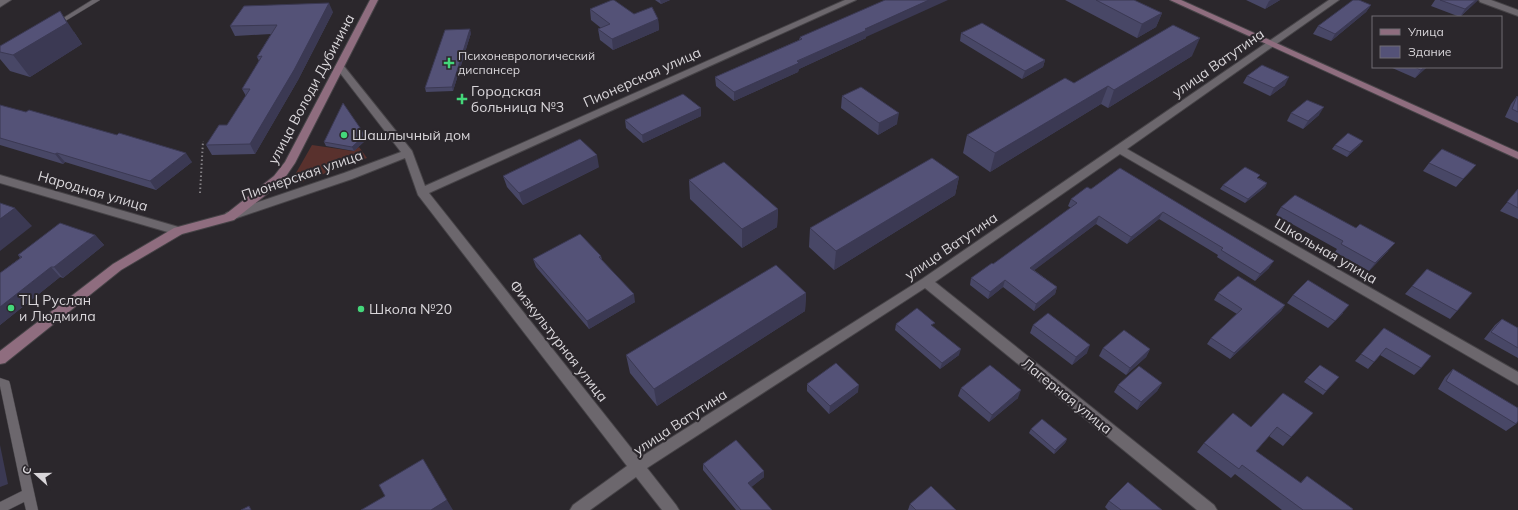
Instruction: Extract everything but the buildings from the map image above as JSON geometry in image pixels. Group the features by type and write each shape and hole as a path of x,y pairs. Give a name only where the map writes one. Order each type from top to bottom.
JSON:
{"street":[{"path":"0,4 7,0"},
{"name":"улица Володи Дубинина","path":"230,216 278,179 286,170 374,0"},
{"name":"Пионерская улица","path":"422,192 852,0"},
{"path":"1174,0 1518,156"},
{"name":"улица Ватутина","path":"578,510 637,468 926,282 1335,0"},
{"path":"1483,0 1518,13"},
{"path":"340,67 408,154 422,192"},
{"name":"Школьная улица","path":"1120,149 1518,379"},
{"name":"Пионерская улица","path":"0,359 117,267 178,231 230,216 408,154"},
{"name":"Народная улица","path":"0,179 178,231"},
{"name":"Физкультурная улица","path":"422,192 671,510"},
{"name":"Лагерная улица","path":"926,282 1209,510"}],"lane":[{"path":"52,27 97,0"},
{"path":"0,382 5,384 32,510"},
{"path":"0,508 28,494"}],"path":[{"path":"200,194 203,141"}],"shaded area":[{"path":"312,145 353,151 359,147 367,158 299,183 292,180"}],"place":[{"name":"Психоневрологический диспансер","path":"449,63"},
{"name":"Городская больница №3","path":"462,99"},
{"name":"Шашлычный дом","path":"344,135"},
{"name":"ТЦ Руслан и Людмила","path":"11,308"},
{"name":"Школа №20","path":"361,309"}]}
